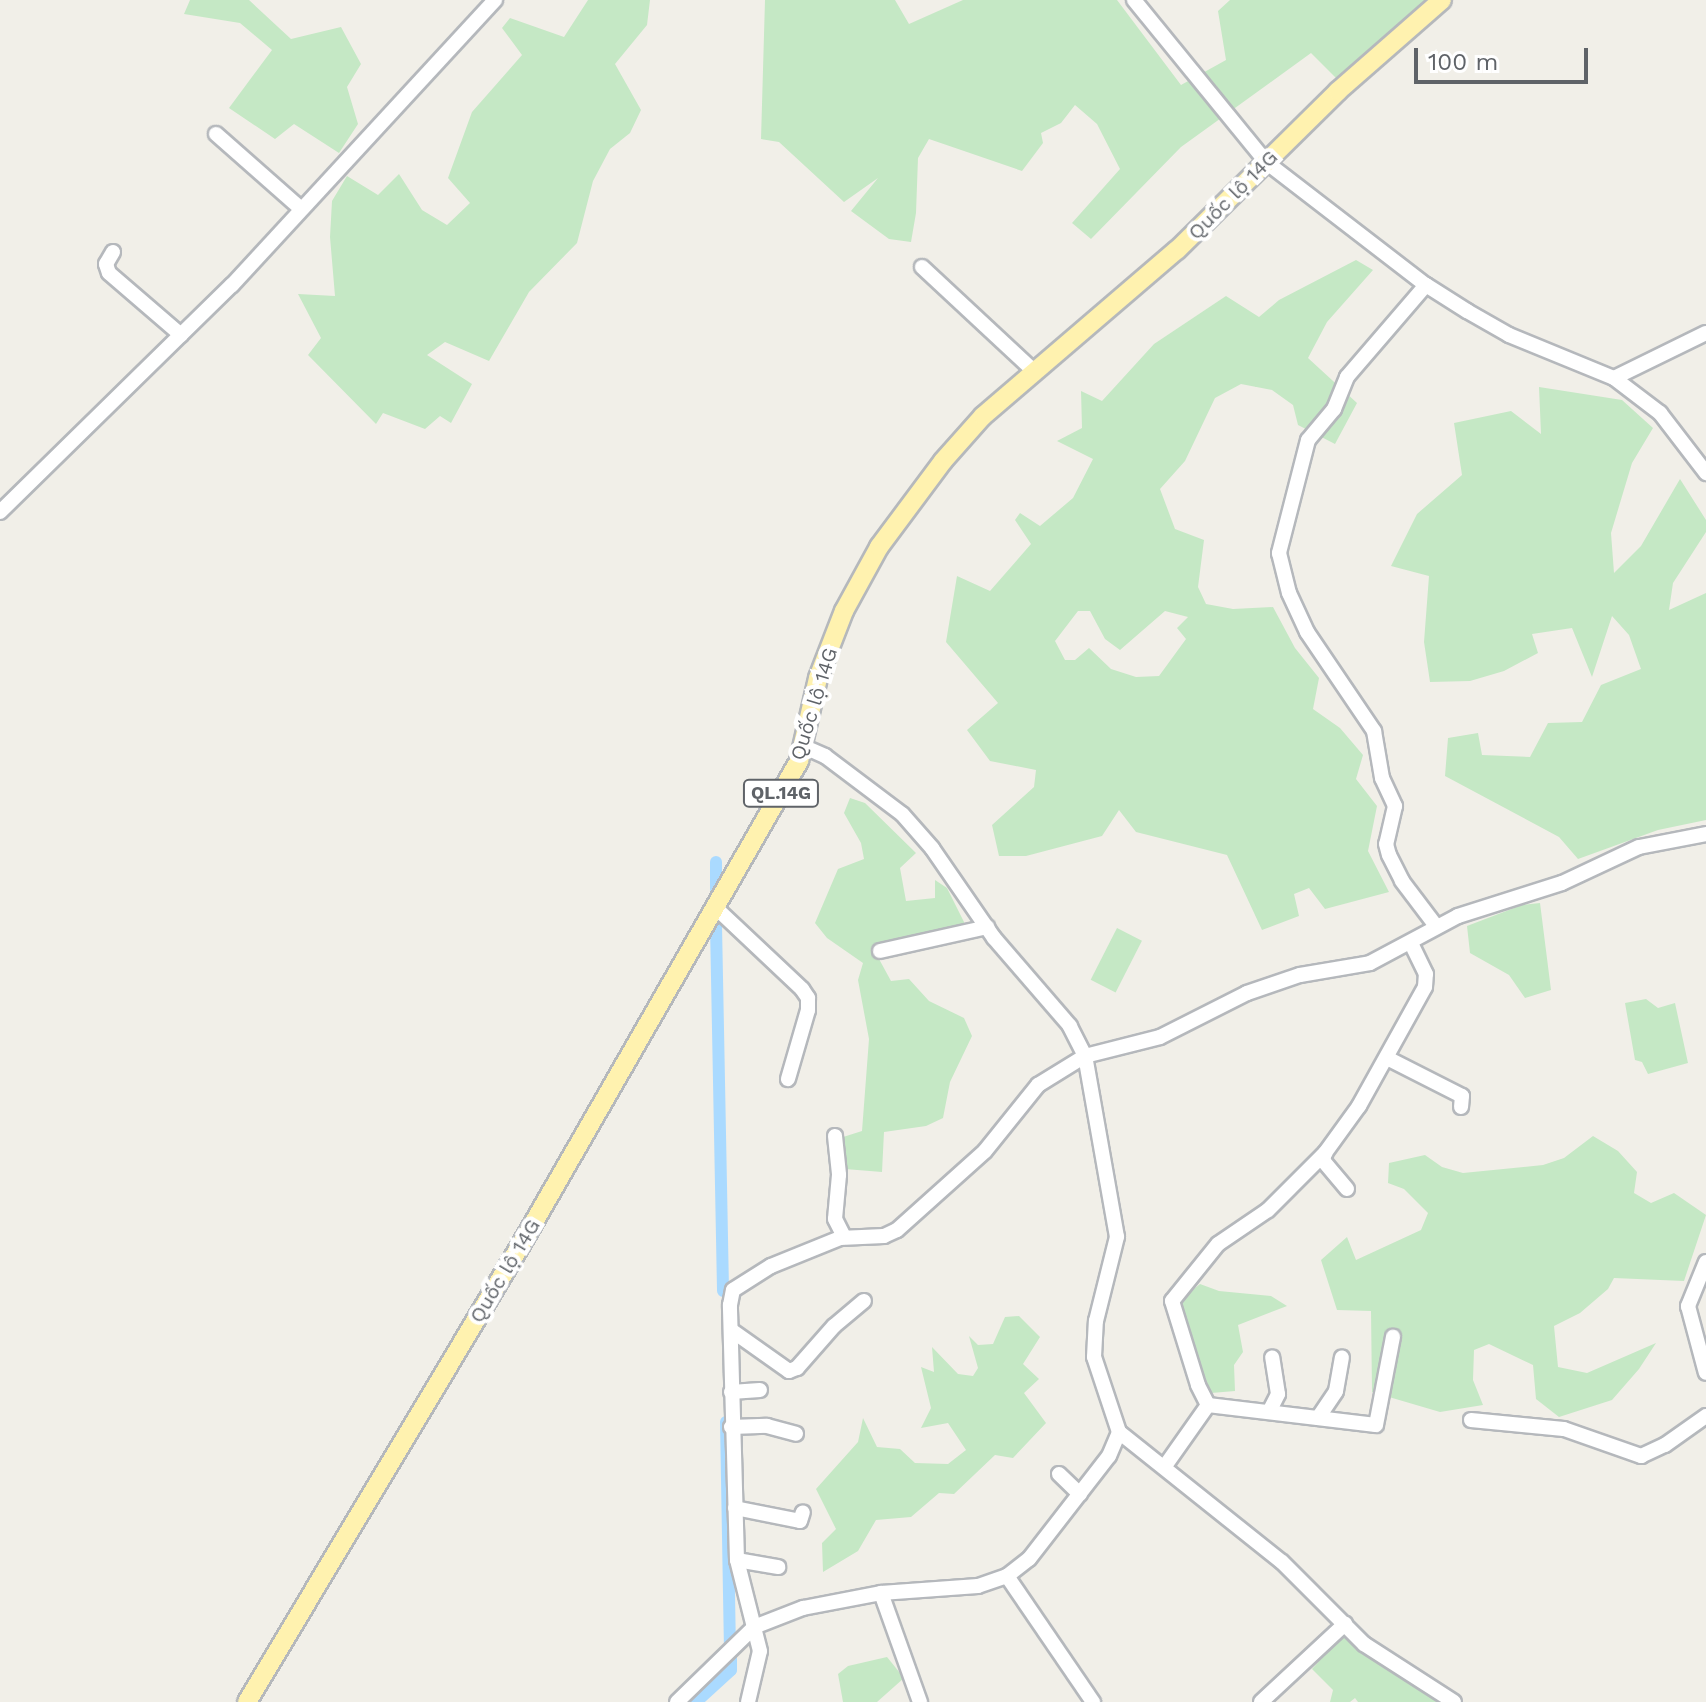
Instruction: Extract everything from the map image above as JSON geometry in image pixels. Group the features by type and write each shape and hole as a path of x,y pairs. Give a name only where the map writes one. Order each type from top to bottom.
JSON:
{"main road":[{"name":"Quốc lộ 14G","path":"247,1702 506,1270 716,908 805,747 818,678 844,611 879,547 973,427 1033,370 1177,250 1338,91 1442,0"}],"street":[{"path":"0,512 181,335 495,0"},
{"path":"1141,3 1266,162 1426,285 1509,335 1614,378 1660,413 1706,473"},
{"path":"216,134 301,209"},
{"path":"113,252 106,264 112,277 181,335"},
{"path":"922,267 1033,370"},
{"path":"1426,285 1347,377 1334,409 1308,440 1279,553 1289,593 1307,632 1374,731 1382,778 1395,806 1386,844 1389,855 1402,881 1436,926"},
{"path":"1614,378 1706,333"},
{"path":"805,747 825,756 902,814 932,848 987,927 1070,1026 1085,1056 1117,1237 1096,1321 1094,1357 1119,1432 1282,1562 1364,1644 1454,1702"},
{"path":"748,1702 760,1651 737,1560 731,1427 733,1290 771,1266 844,1237 884,1236 897,1230 985,1151 1038,1085 1085,1056 1160,1037 1247,993 1300,975 1370,963 1411,943 1436,926 1562,883 1639,847 1706,834"},
{"path":"716,908 808,998 808,1010 788,1079"},
{"path":"880,951 987,927"},
{"path":"1208,1405 1198,1385 1172,1301 1218,1244 1268,1210 1325,1153 1359,1106 1427,980 1411,943"},
{"path":"1387,1058 1462,1096 1461,1107"},
{"path":"835,1136 839,1175 835,1219 844,1237"},
{"path":"1325,1153 1323,1160 1347,1189"},
{"path":"1706,1262 1688,1306 1706,1373"},
{"path":"731,1330 789,1371 797,1368 834,1326 864,1301"},
{"path":"1208,1405 1376,1425 1393,1337"},
{"path":"1269,1412 1278,1394 1272,1357"},
{"path":"1318,1418 1336,1391 1342,1358"},
{"path":"731,1392 760,1390"},
{"path":"1165,1466 1208,1405"},
{"path":"1471,1420 1564,1429 1641,1456 1665,1445 1706,1416"},
{"path":"731,1427 767,1426 796,1434"},
{"path":"677,1702 754,1627 803,1608 881,1593 978,1586 1007,1576 1029,1559 1080,1494 1109,1456 1119,1432"},
{"path":"1059,1474 1080,1494"},
{"path":"735,1508 800,1521 803,1512"},
{"path":"737,1560 778,1567"},
{"path":"1007,1576 1093,1702"},
{"path":"881,1593 920,1702"},
{"path":"1261,1702 1345,1624"}],"green space":[{"path":"190,0 249,0 291,39 341,27 361,64 347,87 358,124 339,153 294,124 275,139 229,108 272,50 240,23 184,14"},
{"path":"588,0 650,0 647,25 615,64 641,110 630,133 610,149 593,181 577,243 529,292 489,361 445,342 427,355 472,384 451,423 440,416 425,429 383,413 376,424 308,355 321,338 298,294 335,296 330,237 332,201 347,176 378,195 399,174 422,210 447,225 470,203 448,178 472,112 522,55 502,28 510,18 564,37"},
{"path":"765,0 895,0 909,24 963,0 1117,0 1181,85 1226,60 1218,11 1230,0 1428,0 1339,81 1311,53 1181,147 1091,239 1072,223 1120,169 1097,124 1075,105 1061,123 1041,133 1043,143 1022,171 929,139 918,158 916,213 911,242 889,239 851,211 878,178 844,202 779,142 761,139"},
{"path":"1356,260 1373,270 1327,322 1308,358 1357,403 1335,444 1298,425 1293,405 1272,390 1241,384 1215,398 1185,461 1160,489 1175,529 1204,540 1198,587 1206,604 1233,609 1273,607 1295,648 1319,678 1313,709 1340,728 1363,755 1356,779 1377,806 1368,851 1389,892 1325,909 1309,888 1294,894 1299,916 1262,930 1227,855 1136,832 1119,810 1102,836 1026,856 999,856 992,825 1034,787 1036,770 990,761 967,730 998,703 946,642 957,576 990,591 1031,544 1015,520 1020,513 1040,526 1073,498 1093,459 1057,441 1082,428 1081,391 1102,401 1154,344 1226,296 1259,317 1279,300","holes":["1078,611 1090,611 1105,639 1120,650 1165,611 1188,617 1177,628 1186,639 1159,676 1136,677 1111,669 1089,648 1075,660 1065,660 1055,641"]},
{"path":"1539,387 1622,400 1653,428 1632,463 1611,533 1614,573 1641,546 1680,479 1706,520 1706,532 1673,583 1669,610 1706,593 1706,820 1658,830 1578,859 1559,837 1445,776 1448,738 1478,733 1482,755 1530,757 1548,723 1582,722 1601,685 1641,669 1629,635 1612,616 1592,677 1572,628 1532,634 1538,653 1504,671 1470,681 1430,682 1424,642 1429,576 1391,566 1417,514 1462,475 1454,423 1511,411 1541,434"},
{"path":"850,798 865,803 916,853 900,868 906,901 935,898 935,880 947,888 965,924 873,948 891,981 909,979 929,1001 964,1018 972,1036 950,1082 943,1118 926,1126 884,1132 882,1172 845,1169 840,1138 862,1131 869,1039 858,980 863,963 827,938 815,923 838,869 864,859 861,843 844,813"},
{"path":"1540,903 1551,990 1525,998 1509,975 1470,953 1467,926 1522,905"},
{"path":"1117,928 1142,941 1116,992 1091,980"},
{"path":"1646,999 1658,1008 1675,1003 1688,1063 1648,1074 1642,1062 1635,1060 1625,1003"},
{"path":"1593,1136 1618,1151 1637,1172 1634,1193 1651,1203 1674,1193 1706,1215 1684,1281 1614,1278 1608,1289 1580,1313 1554,1326 1558,1367 1587,1373 1656,1343 1639,1369 1612,1400 1559,1417 1536,1399 1533,1365 1489,1344 1474,1350 1473,1380 1483,1405 1440,1412 1372,1392 1371,1311 1337,1310 1321,1260 1347,1237 1356,1260 1421,1230 1428,1213 1404,1189 1388,1183 1389,1163 1425,1155 1442,1167 1463,1173 1543,1165 1564,1158"},
{"path":"1200,1284 1219,1291 1271,1296 1287,1306 1238,1325 1243,1352 1234,1365 1235,1391 1211,1393 1179,1308 1179,1301"},
{"path":"1019,1316 1040,1337 1023,1364 1039,1379 1024,1393 1046,1423 1013,1458 995,1455 954,1494 939,1493 911,1517 876,1520 858,1551 823,1572 822,1543 836,1529 816,1489 858,1442 863,1418 877,1447 900,1449 915,1463 948,1464 966,1450 948,1423 921,1428 931,1408 921,1367 934,1372 932,1347 958,1374 973,1376 978,1368 969,1336 978,1345 993,1344 1005,1317"},
{"path":"1342,1636 1446,1702 1358,1702 1355,1698 1350,1702 1330,1702 1333,1690 1312,1669"},
{"path":"887,1657 904,1678 877,1702 843,1702 838,1674 848,1666"}],"waterway":[{"path":"716,862 716,889"},
{"path":"716,925 723,1291"},
{"path":"726,1422 730,1643"},
{"path":"696,1702 731,1670 731,1656"}]}
